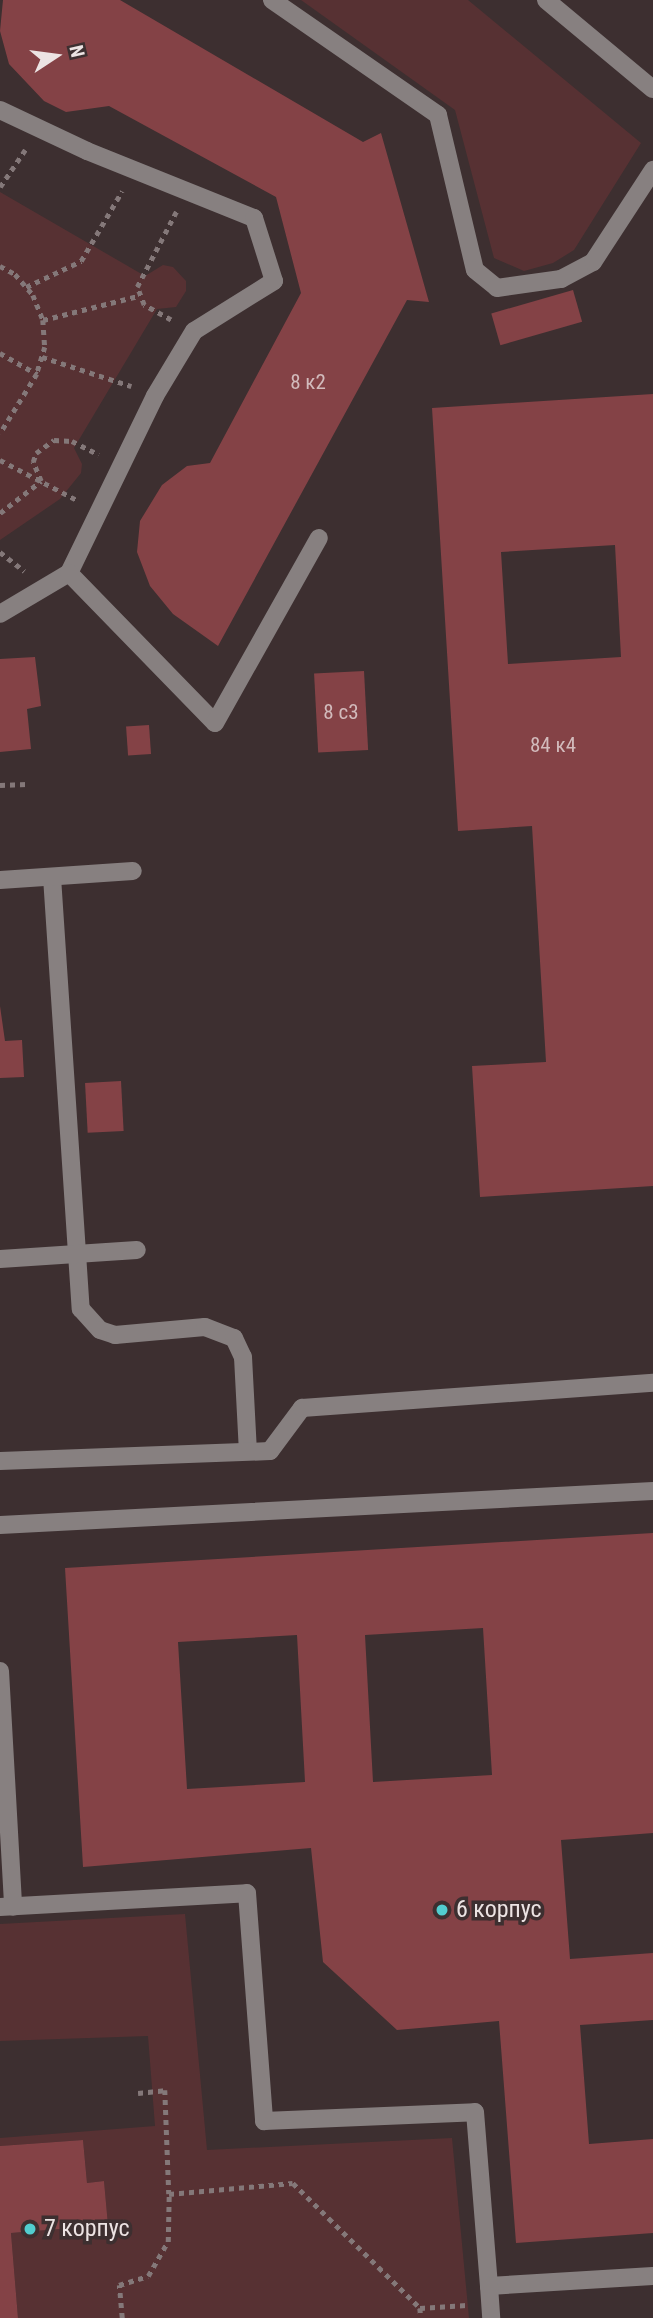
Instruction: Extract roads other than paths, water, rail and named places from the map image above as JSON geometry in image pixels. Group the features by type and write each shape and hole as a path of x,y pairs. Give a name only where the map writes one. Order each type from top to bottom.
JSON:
{"street":[{"path":"272,0 438,115 475,270 497,288 561,279 593,262 653,170"},
{"path":"546,0 653,89"},
{"path":"0,110 38,130 254,218 274,281 194,331 155,396 69,573 0,614"},
{"path":"69,573 215,723 319,538"},
{"path":"0,880 133,871"},
{"path":"52,877 75,1254 81,1309 100,1330 115,1335 216,1328 234,1338 243,1357 248,1451"},
{"path":"0,1259 137,1250"},
{"path":"0,1461 270,1451 302,1408 653,1383"},
{"path":"0,1525 653,1491"},
{"path":"0,1671 6,1907 247,1893 264,2121 475,2112 490,2303 653,2276"}],"place":[{"name":"6 корпус","path":"442,1910"},
{"name":"7 корпус","path":"30,2229"}]}
